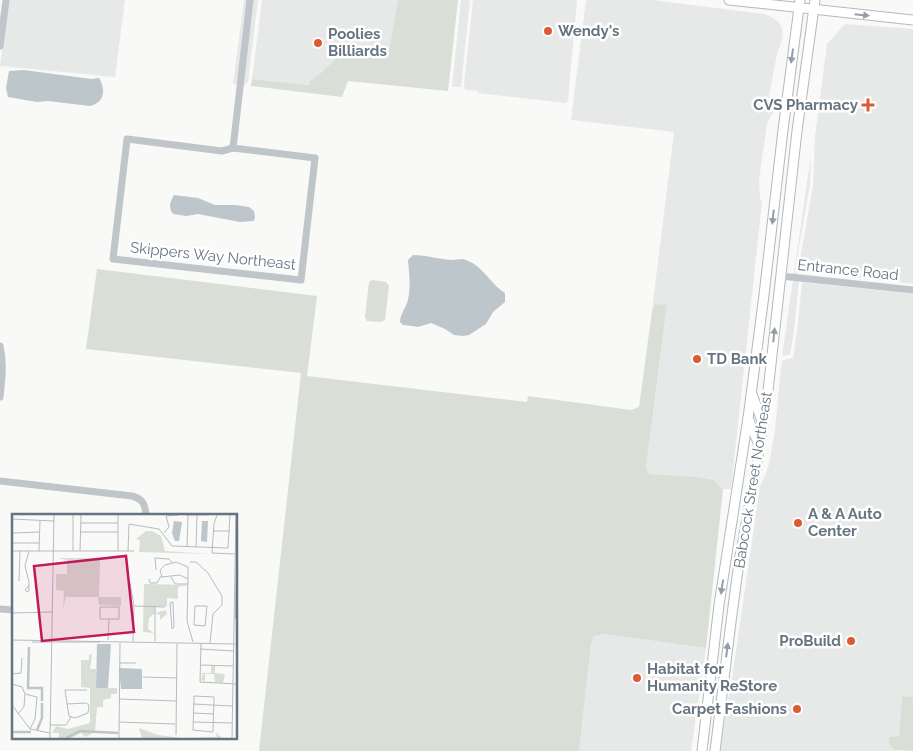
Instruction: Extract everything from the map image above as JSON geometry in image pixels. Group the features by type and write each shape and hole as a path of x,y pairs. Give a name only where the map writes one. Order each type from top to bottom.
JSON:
{"main road":[{"path":"729,0 814,5 913,20"},
{"name":"Babcock Street Northeast","path":"702,751 719,605 752,391 781,140 800,4"},
{"name":"Babcock Street Northeast","path":"715,751 737,577 760,448 797,131 814,5"},
{"path":"752,391 763,424"},
{"path":"748,418 760,448"}],"street":[{"path":"0,46 6,0"},
{"path":"233,148 250,0"},
{"name":"Skippers Way Northeast","path":"127,139 222,151 233,148 316,158 302,280 113,259 127,139"},
{"name":"Entrance Road","path":"781,276 913,290"},
{"path":"0,346 3,360 0,397"},
{"path":"0,481 132,496 142,500 146,514"}],"shaded area":[{"path":"9,0 125,0 115,77 0,66"},
{"path":"244,0 258,0 248,82 244,86 233,84"},
{"path":"262,0 398,0 389,51 356,50 311,80 309,85 252,79"},
{"path":"398,0 458,0 448,91 348,81 342,97 251,86 252,79 309,85 311,80 340,55 356,50 389,51"},
{"path":"461,0 470,0 461,87 452,87"},
{"path":"473,0 577,0 568,101 565,103 465,90 464,84"},
{"path":"586,0 652,0 764,14 779,22 782,29 783,36 777,54 769,96 774,104 774,111 767,123 759,180 762,202 731,489 723,489 714,480 698,477 649,474 646,467 667,306 655,304 652,311 674,132 571,120"},
{"path":"845,24 913,29 913,284 798,271 813,185 815,136 827,44"},
{"path":"24,70 91,79 99,78 103,87 103,95 99,102 90,106 48,101 37,102 8,97 6,88 9,71"},
{"path":"811,155 810,185 795,270 799,280 794,331 790,355 782,356"},
{"path":"174,195 198,198 215,205 249,207 254,211 254,221 240,222 198,214 186,216 173,214 170,204"},
{"path":"413,255 451,260 463,259 470,262 478,267 505,293 505,302 493,312 486,324 469,335 454,335 431,323 418,327 403,325 400,319 408,300 410,280 408,260"},
{"path":"97,269 317,296 307,376 527,402 528,396 631,410 639,407 652,311 655,304 667,305 646,467 649,474 698,477 714,480 723,489 706,648 605,634 594,636 591,644 579,751 259,751 301,373 86,349"},
{"path":"372,280 386,282 389,286 385,320 381,322 367,321 365,317 369,282"},
{"path":"802,282 913,294 913,697 902,696 899,736 889,737 894,750 901,751 718,751 733,672 760,486 769,464 775,430 781,367 783,360 793,358"},
{"path":"605,634 706,648 691,751 579,751 591,644 594,636"},
{"path":"902,696 913,697 913,751 894,750 889,742 889,737 899,736"}],"place":[{"name":"Wendy's","path":"548,31"},
{"name":"Poolies Billiards","path":"318,43"},
{"name":"CVS Pharmacy","path":"868,105"},
{"name":"TD Bank","path":"697,359"},
{"name":"A & A Auto Center","path":"798,523"},
{"name":"ProBuild","path":"851,641"},
{"name":"Habitat for Humanity ReStore","path":"637,678"},
{"name":"Carpet Fashions","path":"797,709"}]}
